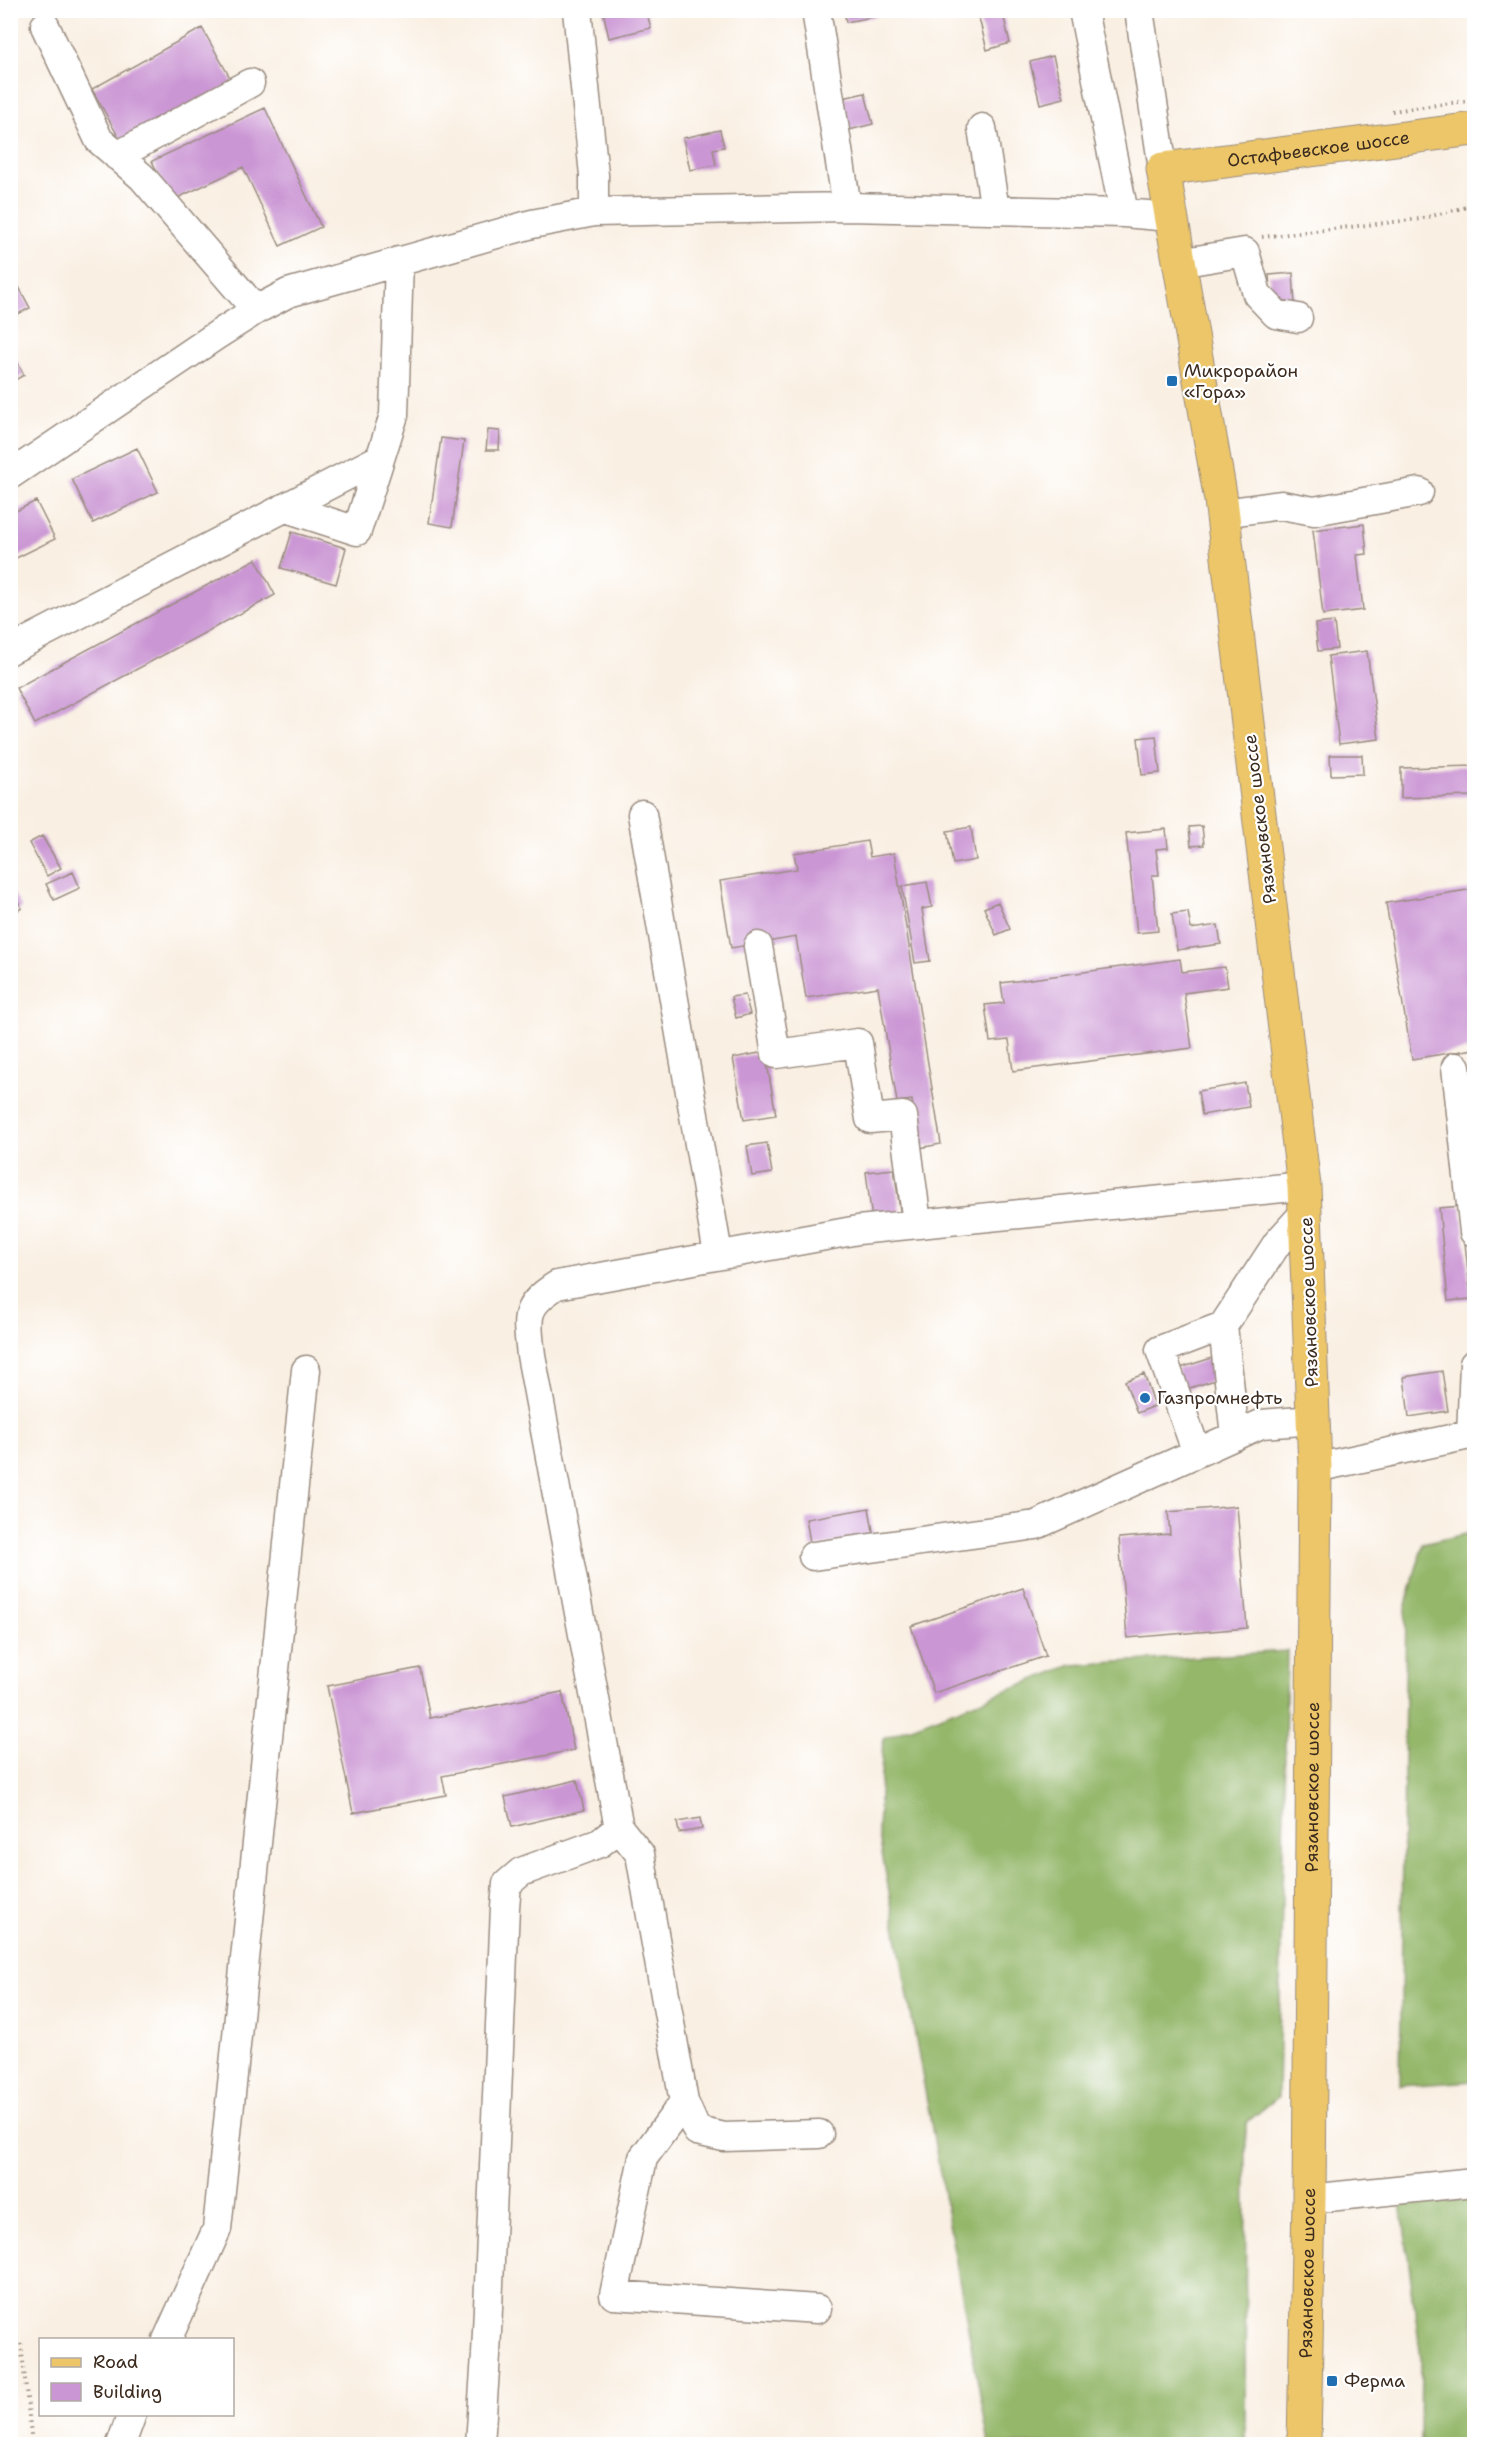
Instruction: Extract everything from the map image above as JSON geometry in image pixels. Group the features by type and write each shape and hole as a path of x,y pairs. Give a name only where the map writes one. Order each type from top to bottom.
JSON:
{"main road":[{"name":"Остафьевское шоссе","path":"1167,193 1474,129"},
{"name":"Остафьевское шоссе","path":"1167,193 1421,156 1474,151"},
{"name":"Рязановское шоссе","path":"1167,193 1222,513 1305,1199 1315,1468 1309,2199 1304,2445"}],"street":[{"path":"577,10 594,175 594,212"},
{"path":"816,10 847,207"},
{"path":"1083,10 1124,213"},
{"path":"10,475 256,310 288,293 532,224 594,212 847,207 1124,213 1167,193 1139,10"},
{"path":"45,26 99,140 142,177 256,310"},
{"path":"117,156 250,83"},
{"path":"982,128 995,210"},
{"path":"1179,262 1245,252 1257,294 1276,314 1298,318"},
{"path":"285,507 357,531 378,459 394,415 399,261"},
{"path":"10,650 378,459"},
{"path":"1222,513 1281,505 1314,511 1419,492"},
{"path":"642,814 718,1254"},
{"path":"758,946 776,1054 858,1043 870,1119 903,1116 917,1223"},
{"path":"1456,1067 1474,1232"},
{"path":"819,2134 724,2137 697,2131 684,2102 640,1854 619,1828 531,1356 527,1318 537,1297 556,1285 718,1254 917,1223 1305,1199"},
{"path":"1197,1453 1160,1350 1223,1326 1305,1199"},
{"path":"1223,1326 1235,1436"},
{"path":"1315,1468 1473,1434 1474,1364"},
{"path":"168,2338 217,2229 306,1370"},
{"path":"813,1556 1036,1525 1261,1424 1314,1420"},
{"path":"480,2445 507,1884 520,1872 600,1843 619,1828"},
{"path":"684,2102 643,2158 614,2295 817,2309"},
{"path":"1309,2199 1474,2182"},
{"path":"121,2445 132,2416"}],"path":[{"path":"1260,237 1420,219 1474,205"},
{"path":"10,2341 21,2343 32,2445"}],"green space":[{"path":"1474,1532 1474,2081 1400,2086 1406,1605 1423,1544"},
{"path":"1287,1651 1278,2097 1246,2123 1245,2444 989,2444 878,1831 883,1738 1072,1665"},
{"path":"1474,2200 1474,2444 1420,2444 1421,2359 1401,2201"}],"building":[{"path":"646,10 651,28 609,38 603,11"},
{"path":"844,10 877,10 878,16 846,22"},
{"path":"977,10 1002,10 1010,43 987,50"},
{"path":"202,28 233,83 123,145 92,89"},
{"path":"1053,56 1064,98 1040,104 1030,62"},
{"path":"865,93 873,124 841,132 834,100"},
{"path":"265,108 321,227 280,246 243,167 171,201 152,161"},
{"path":"720,130 724,147 713,149 716,165 690,170 683,138"},
{"path":"10,270 30,308 10,318"},
{"path":"1293,273 1295,305 1271,306 1269,275"},
{"path":"10,348 24,375 10,383"},
{"path":"488,430 500,431 499,450 486,450"},
{"path":"441,438 464,441 452,527 429,523"},
{"path":"137,448 158,492 93,523 72,479"},
{"path":"36,501 55,539 10,561 10,514"},
{"path":"1364,524 1367,554 1357,555 1363,610 1323,615 1313,530"},
{"path":"292,532 346,548 336,584 281,568"},
{"path":"256,559 275,595 35,724 16,688"},
{"path":"1334,622 1337,649 1318,651 1315,624"},
{"path":"1367,651 1379,739 1339,744 1328,656"},
{"path":"1156,736 1160,773 1142,775 1138,738"},
{"path":"1330,755 1362,755 1363,774 1331,775"},
{"path":"1474,766 1474,796 1401,798 1401,768"},
{"path":"1202,826 1204,845 1191,846 1189,827"},
{"path":"971,827 976,860 953,864 947,831"},
{"path":"1166,829 1168,848 1156,849 1159,875 1152,875 1158,931 1137,933 1126,833"},
{"path":"42,836 61,868 47,876 29,843"},
{"path":"867,841 870,857 894,853 941,1144 919,1148 912,1100 897,1102 878,987 806,998 796,937 731,948 720,881 797,869 794,853"},
{"path":"73,872 80,888 54,900 46,884"},
{"path":"927,882 932,907 922,909 930,961 915,963 902,886"},
{"path":"10,888 22,908 10,915"},
{"path":"1474,889 1474,1049 1412,1059 1386,903"},
{"path":"998,902 1010,929 996,935 984,908"},
{"path":"1188,912 1191,929 1218,925 1221,944 1177,950 1172,914"},
{"path":"1180,959 1182,972 1225,967 1228,987 1184,993 1192,1048 1013,1071 1009,1040 990,1042 985,1005 1004,1003 1001,983"},
{"path":"745,995 750,1014 736,1018 731,997"},
{"path":"765,1052 776,1115 744,1120 733,1058"},
{"path":"1245,1083 1249,1107 1202,1115 1198,1091"},
{"path":"767,1143 772,1173 752,1176 747,1146"},
{"path":"894,1169 901,1217 872,1220 866,1172"},
{"path":"1461,1206 1471,1299 1448,1301 1439,1208"},
{"path":"1218,1356 1225,1377 1183,1390 1177,1369"},
{"path":"1442,1371 1448,1411 1409,1417 1404,1377"},
{"path":"1144,1374 1155,1406 1137,1413 1125,1381"},
{"path":"1237,1506 1247,1628 1127,1638 1119,1538 1170,1534 1168,1512"},
{"path":"869,1508 874,1537 811,1548 806,1519"},
{"path":"1023,1588 1046,1656 934,1693 911,1626"},
{"path":"420,1668 430,1718 562,1692 574,1750 442,1776 446,1795 353,1813 327,1686"},
{"path":"577,1780 584,1810 512,1827 505,1797"},
{"path":"700,1818 702,1829 679,1833 677,1822"}],"place":[{"name":"Микрорайон «Гора»","path":"1172,381"},
{"name":"Газпромнефть","path":"1145,1398"},
{"name":"Ферма","path":"1332,2381"}]}
